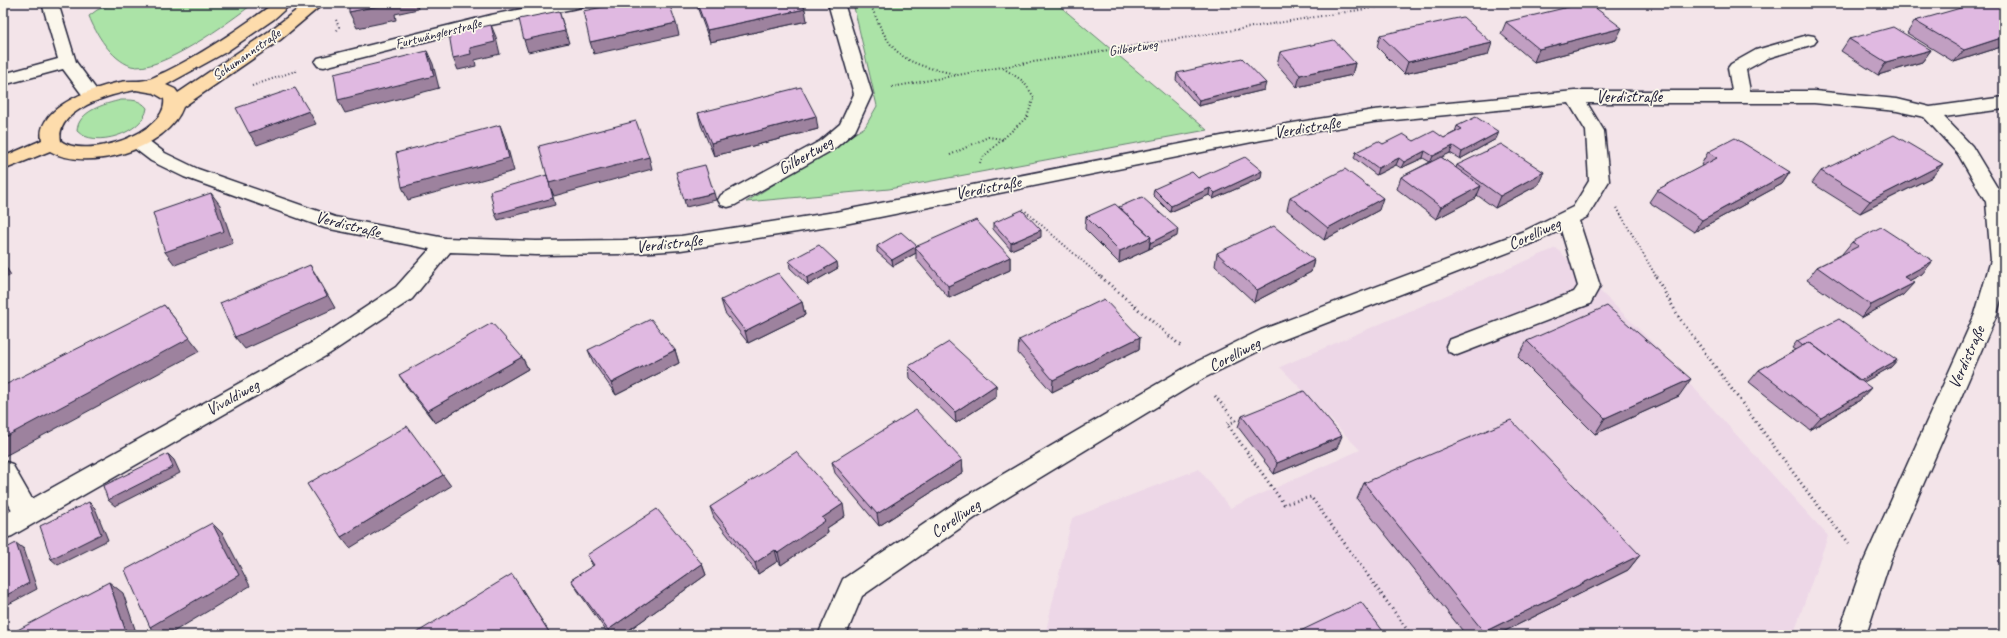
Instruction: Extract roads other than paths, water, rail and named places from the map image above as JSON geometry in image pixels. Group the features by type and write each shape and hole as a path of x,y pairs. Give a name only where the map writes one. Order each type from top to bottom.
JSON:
{"main road":[{"name":"Schumannstraße","path":"150,85 193,66 244,34 284,3"},
{"name":"Schumannstraße","path":"175,104 274,36 316,3"},
{"path":"150,85 164,88 172,95 175,104 172,113 164,123 137,141 116,148 82,153 61,150 52,143 50,134 52,125 60,115 73,106 92,96 120,87 150,85"},
{"path":"3,164 52,143"}],"street":[{"path":"50,3 67,62 92,96"},
{"name":"Furtwänglerstraße","path":"324,62 491,20 577,3"},
{"name":"Gilbertweg","path":"728,200 781,169 827,145 848,127 863,94 836,3"},
{"path":"1742,96 1737,68 1762,54 1808,40"},
{"path":"3,80 67,62"},
{"name":"Verdistraße","path":"137,141 158,157 191,174 332,222 445,245 536,248 623,247 681,243 835,219 1001,184 1262,134 1374,116 1575,97 1742,96 1814,97 1897,105 1930,113 1965,150 1996,202 2001,260 1986,314 1877,561 1852,635"},
{"name":"Corelliweg","path":"832,635 852,588 974,505 1201,370 1269,336 1531,236 1580,212 1599,181 1595,131 1575,97"},
{"path":"1930,113 2004,104"},
{"path":"1457,346 1582,298 1589,286 1568,218"},
{"name":"Vivaldiweg","path":"3,528 27,513 321,348 404,292 445,245"},
{"path":"3,471 27,513"}]}
